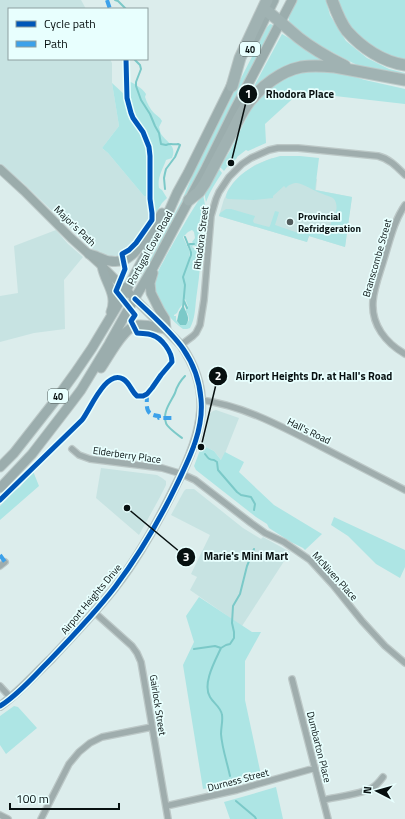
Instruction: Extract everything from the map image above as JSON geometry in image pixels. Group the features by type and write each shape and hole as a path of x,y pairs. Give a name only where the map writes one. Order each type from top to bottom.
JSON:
{"highway":[{"path":"232,86 240,58 267,0"},
{"path":"332,0 340,20 358,41 378,56 388,61 405,66"},
{"path":"268,12 300,39 319,52 356,71"},
{"path":"189,200 199,192 205,183 240,116 248,104 257,93 272,80 301,67 314,66 335,67 405,80"}],"main road":[{"name":"Portugal Cove Road","path":"0,467 14,452 75,374 110,320 157,234 274,0"},
{"name":"Portugal Cove Road","path":"0,488 32,454 81,390 109,344 154,266 292,0"},
{"path":"89,254 110,262 124,260 130,257 135,253 177,193"},
{"path":"102,266 112,291 113,307 110,314 110,320"},
{"path":"81,390 96,376 124,333 129,328 139,324 166,329 165,319 151,293 150,283 154,272 154,266"}],"street":[{"name":"Rhodora Street","path":"181,345 196,333 200,325 204,300 210,225 216,199 229,177 242,164 269,150 298,148 378,156 389,160 405,175"},
{"name":"Major's Path","path":"0,169 135,299"},
{"name":"Branscombe Street","path":"405,204 395,223 390,238 374,293 373,309 376,322 383,336 393,346 405,354"},
{"name":"Airport Heights Drive","path":"0,706 31,679 94,612 116,586 146,542 182,474 197,435 201,400 196,373 181,345 135,299"},
{"name":"Hall's Road","path":"201,400 214,401 261,417 290,430 405,490"},
{"name":"Elderberry Place","path":"72,449 79,455 90,459 156,467 182,474"},
{"name":"McNiven Place","path":"182,474 196,480 254,526 284,542 310,560 333,585 346,603 380,640 405,663"},
{"path":"0,566 5,562"},
{"name":"Gairlock Street","path":"94,612 132,646 141,662 168,819"},
{"name":"Dumbarton Place","path":"292,679 328,819"},
{"path":"0,686 11,698"},
{"path":"41,819 69,764 90,743 106,736 152,727"},
{"name":"Durness Street","path":"166,806 237,790 315,768"},
{"path":"323,800 364,792 378,784 383,777"},
{"path":"0,815 8,819"}],"shaded area":[{"path":"0,0 81,0 85,8 8,8 8,60 110,60 112,63 112,83 119,126 102,148 108,153 144,196 149,196 149,219 135,241 129,248 120,253 119,257 114,258 103,256 95,251 22,182 0,164"},
{"path":"297,0 326,0 330,15 346,41 367,58 389,69 405,73 405,78 365,69 310,40 290,24 289,21 290,12"},
{"path":"335,0 405,0 405,61 379,54 351,29"},
{"path":"270,24 273,25 272,29 184,200 139,281 183,198 195,169 267,27"},
{"path":"282,34 330,62 290,65 276,71 252,90"},
{"path":"310,69 332,70 365,80 405,89 405,104 300,92 265,124 266,143 248,151 246,150 224,171 220,167 231,149 255,101 267,89 294,73"},
{"path":"129,81 146,94 145,97 150,108 162,121 159,127 161,134 171,144 173,150 172,158 166,160 159,180 159,188 167,198 156,213 154,213 152,203 153,163 150,143 145,131 133,114 130,100"},
{"path":"112,83 125,95 128,114 143,136 148,159 149,196 144,196 108,153 102,148 119,126"},
{"path":"280,156 319,158 315,190 352,197 345,247 309,236 307,242 219,216 220,213 226,209 231,209 255,216 253,221 254,223 269,227 275,211 279,212 275,225 301,234 302,231 307,233 309,230 320,234 326,234 336,212 336,202 332,197 320,193 302,184 294,183 286,188 284,186 273,196 273,198 253,200 226,198 227,192 235,180 246,171 259,163"},
{"path":"272,158 317,179 316,190 352,197 345,247 309,236 307,242 219,216 224,199 233,183 255,165"},
{"path":"219,169 222,173 211,190 206,202 205,192"},
{"path":"203,194 205,205 201,249 194,245 192,247 200,252 199,276 193,321 190,328 183,329 171,318 162,306 157,296 155,283 166,256","holes":["192,230 195,238 192,242 194,244 189,245 192,252 190,260 190,252 183,237","185,299 188,306 186,308 186,312 189,320 186,325 180,325 176,320 176,316 174,315 177,313 183,300"]},
{"path":"56,230 68,244 83,257 64,280 65,329 34,333 0,342 0,296 18,293 14,246"},
{"path":"182,307 184,307 188,316 186,325 180,325 177,321"},
{"path":"216,410 239,418 222,461 214,451 202,445 209,414"},
{"path":"202,445 214,451 221,460 225,452 244,462 239,472 274,505 322,534 305,550 269,528 267,524 196,470 194,466"},
{"path":"101,468 157,475 166,481 166,485 160,497 139,535 96,498"},
{"path":"33,471 39,486 0,520 0,506 15,490 20,487"},
{"path":"186,489 194,489 243,528 261,539 263,537 290,552 242,626 190,590 197,577 191,574 210,535 171,515"},
{"path":"334,517 405,550 405,567 400,578 376,564 348,536 331,525"},
{"path":"199,597 252,632 261,632 245,661 245,700 261,775 229,784 203,789 183,665 194,642 186,616"},
{"path":"14,706 18,707 37,728 6,754 0,745 0,716"},
{"path":"276,787 283,819 230,819 224,802"}],"waterway":[{"path":"115,0 125,8"},
{"path":"135,60 140,65 141,69 136,86 141,100 159,133 161,144 180,145 175,157 166,169 164,178 165,189"},
{"path":"183,307 185,285 183,277 191,255 185,237"},
{"path":"188,245 194,244"},
{"path":"184,301 187,308"},
{"path":"182,438 167,425 165,415 180,382 185,376"},
{"path":"205,454 211,460 217,462 218,470 237,492 241,495 251,497 255,504 254,510"},
{"path":"230,776 223,750 221,712 213,702 208,692 208,679 221,648 230,644 234,638 232,623 233,606 240,594 247,566 254,549"},
{"path":"194,649 215,646 221,648"},
{"path":"236,801 256,819"}],"marked path":[{"path":"107,0 110,8"},
{"path":"147,394 147,409 151,414 159,416 159,418 175,418"},
{"path":"0,555 5,562"}],"cycle path":[{"path":"0,500 82,420 99,392 111,380 117,377 123,379 137,396 143,396 147,394 172,362 172,358 163,342 150,334 137,333 131,321 135,315 116,291 125,269 122,254 136,243 152,220 149,147 143,132 133,118 127,98 126,60"},
{"path":"0,706 19,691 49,661 75,634 115,587 156,525 181,476 198,433 201,399 194,367 187,354 169,332 135,299"}],"place":[{"name":"Rhodora Place","path":"231,163"},
{"name":"Provincial Refridgeration","path":"290,222"},
{"name":"Airport Heights Dr. at Hall's Road","path":"201,447"},
{"name":"Marie's Mini Mart","path":"127,508"}]}
